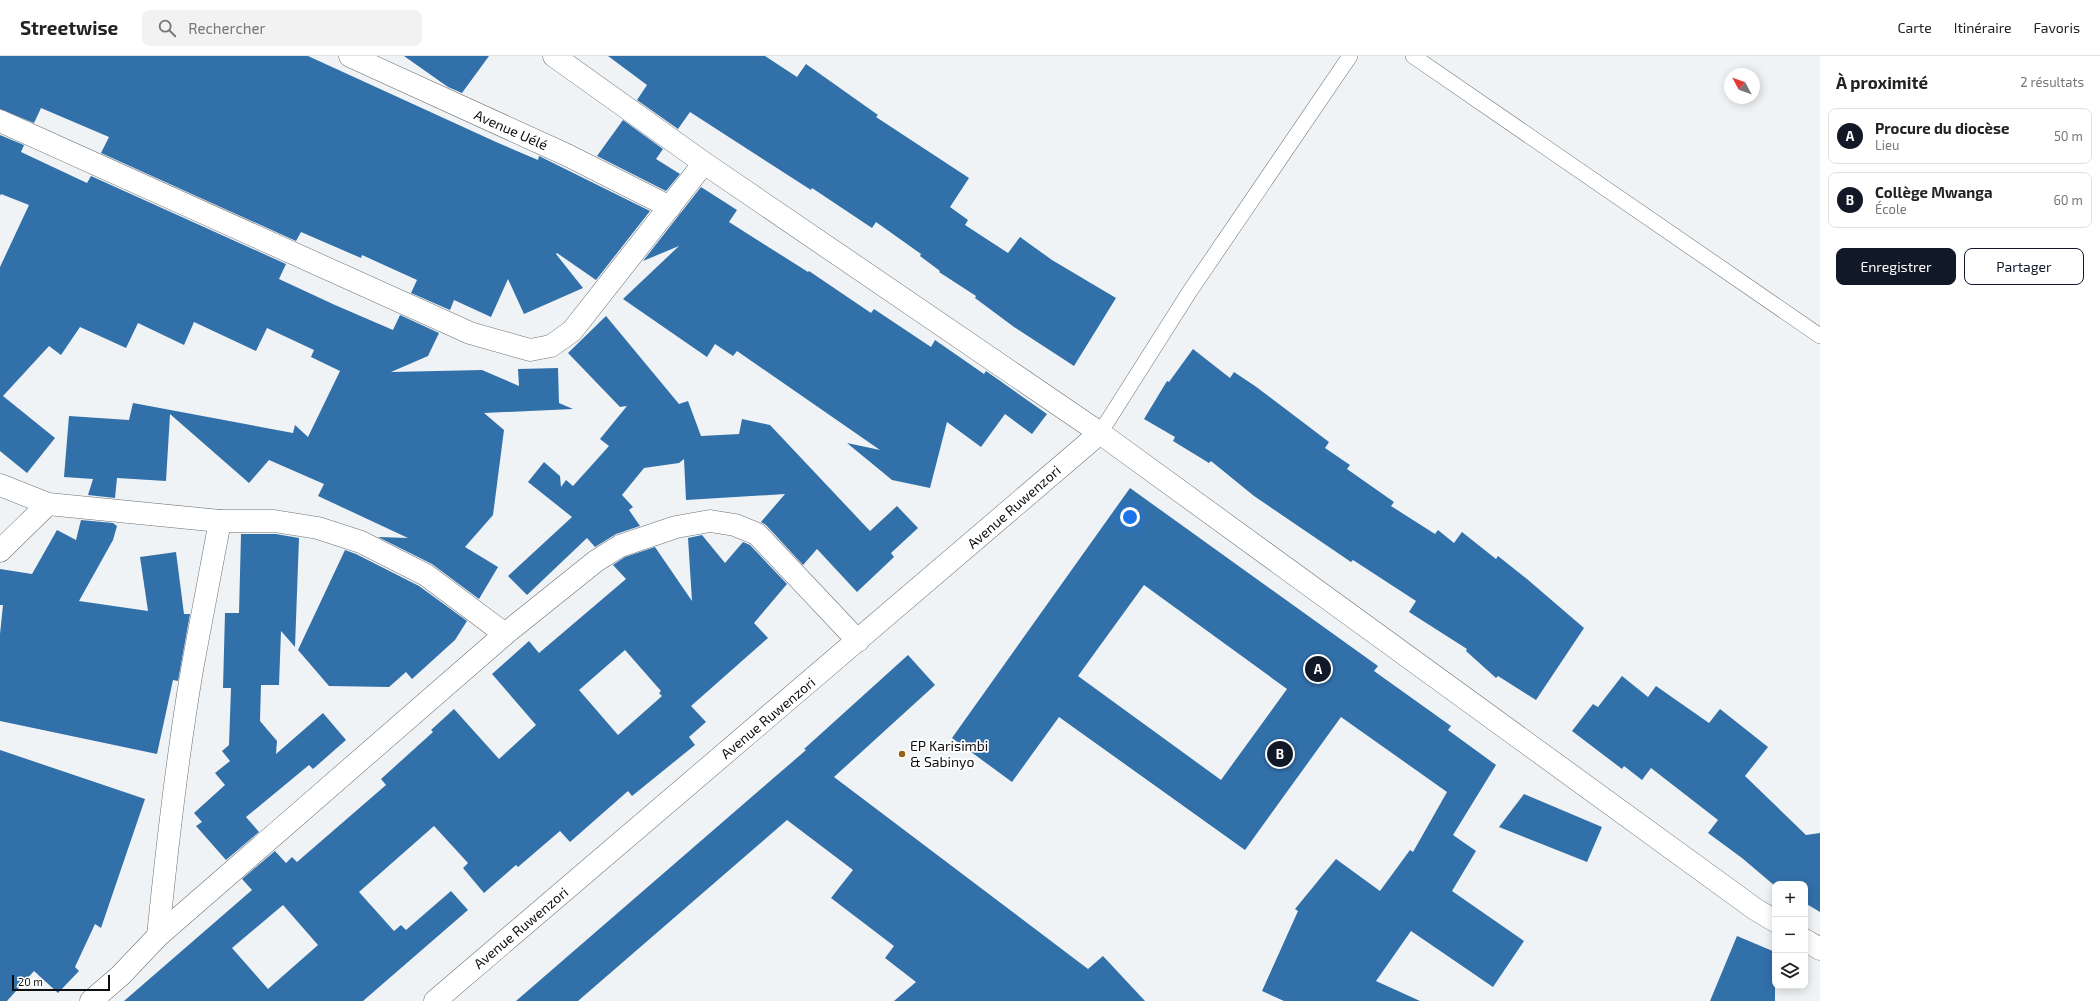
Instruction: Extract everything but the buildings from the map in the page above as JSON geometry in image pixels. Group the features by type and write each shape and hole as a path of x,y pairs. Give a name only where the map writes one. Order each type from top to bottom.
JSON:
{"street":[{"name":"Avenue Uélé","path":"350,56 567,155 670,207"},
{"path":"554,56 704,163 1100,433 1772,920"},
{"path":"0,121 470,333 530,350 551,346 572,331 704,163"},
{"name":"Avenue Ruwenzori","path":"435,1001 1100,433"},
{"path":"0,485 48,504 220,521 274,521 318,528 361,542 426,575 505,634"},
{"path":"0,551 48,504"},
{"path":"158,936 169,825 179,753 192,670 220,521"},
{"path":"91,1001 121,974 158,936 505,634 596,561 620,546 676,527 710,522 735,525 757,534 858,641"},
{"path":"1808,942 1820,949"}],"lane":[{"path":"1100,433 1190,291 1350,56"},
{"path":"1412,56 1820,336"}],"place":[{"name":"Procure du diocèse","path":"1318,669"},
{"name":"EP Karisimbi & Sabinyo","path":"902,754"},
{"name":"Collège Mwanga","path":"1280,754"}]}
